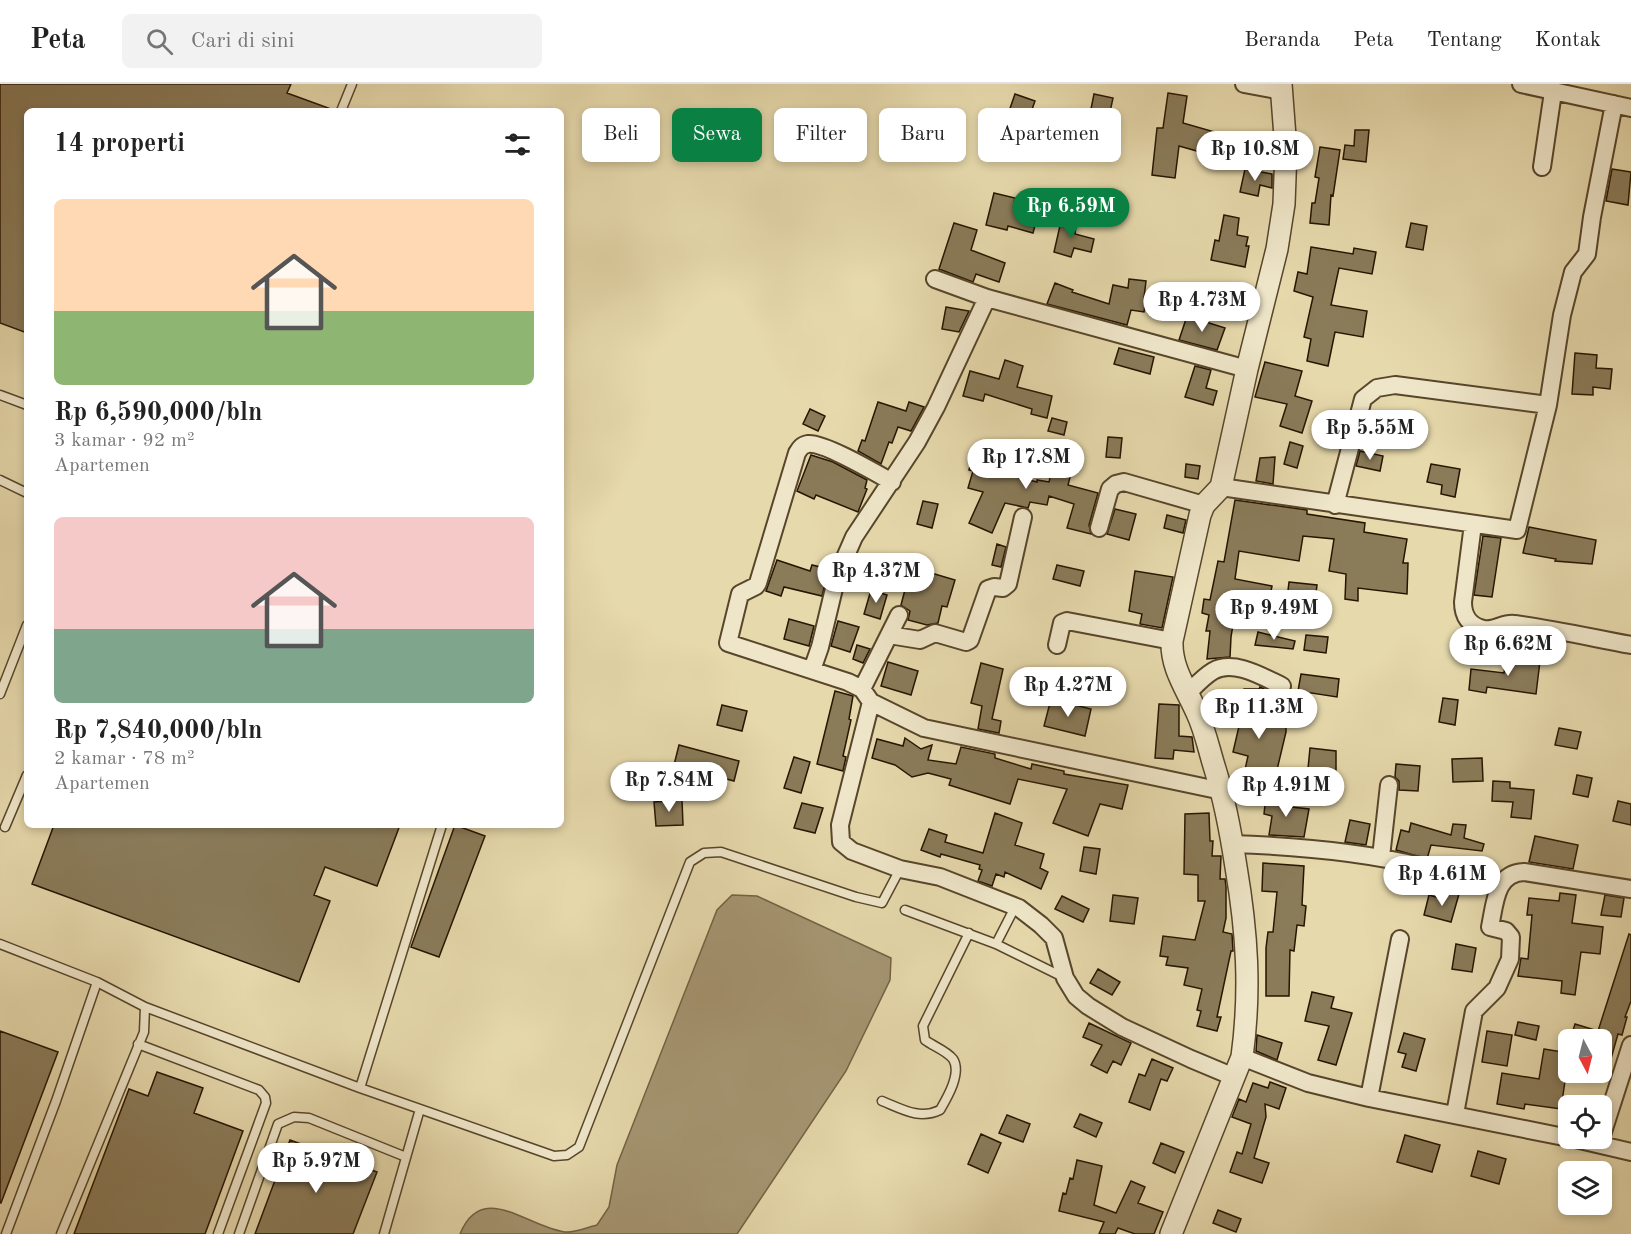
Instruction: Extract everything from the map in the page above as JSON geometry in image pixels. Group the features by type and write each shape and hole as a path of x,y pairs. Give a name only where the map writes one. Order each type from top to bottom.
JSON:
{"street":[{"path":"1171,1234 1242,1057 1246,1026 1247,946 1222,791 1197,713 1178,676 1172,652 1172,641 1200,515 1204,505 1221,487 1277,249 1284,204 1286,150 1281,87 1244,84"},
{"path":"1521,84 1631,108"},
{"path":"1542,167 1553,92"},
{"path":"1221,487 1517,530 1548,405 1562,315 1573,272 1587,254 1614,104"},
{"path":"935,279 987,298 1247,369"},
{"path":"812,670 837,576 854,537 917,442 987,298"},
{"path":"1335,505 1363,399 1377,388 1395,385 1548,405"},
{"path":"892,482 817,445 801,446 758,583 740,594 729,643 836,677 924,728 1222,791"},
{"path":"1099,528 1110,489 1124,482 1204,505"},
{"path":"889,635 920,640 935,633 966,642 970,640 988,588 1003,588 1008,584 1023,517"},
{"path":"1473,524 1463,602 1466,618 1483,629 1512,623 1631,645"},
{"path":"899,615 889,635 867,696 840,825 840,838 843,846 900,870 940,877 1015,907 1041,925 1054,938 1065,978 1076,996 1088,1006 1122,1027 1234,1077"},
{"path":"1057,645 1059,629 1062,623 1067,621 1172,641"},
{"path":"1187,694 1214,670 1232,667 1282,686"},
{"path":"1381,857 1389,785"},
{"path":"1232,844 1315,848 1381,857 1420,866"},
{"path":"1455,1114 1474,1011 1497,988 1510,959 1512,938 1506,931 1490,927 1500,884 1515,872 1524,872 1631,889"},
{"path":"1370,1098 1400,939"},
{"path":"1612,1105 1631,1046"},
{"path":"1242,1057 1308,1083 1370,1098 1558,1135"},
{"path":"1612,1144 1631,1152"}],"lane":[{"path":"342,108 352,84"},
{"path":"0,395 24,404"},
{"path":"0,480 24,492"},
{"path":"0,694 24,633"},
{"path":"5,827 24,782"},
{"path":"360,1088 441,828"},
{"path":"0,944 97,982 145,1007 360,1088 554,1156 567,1155 579,1147 690,862 704,853 721,852 856,897 882,903 900,870"},
{"path":"996,944 1015,907"},
{"path":"905,910 996,944 1065,978"},
{"path":"882,1101 910,1113 922,1115 940,1110 944,1104 954,1079 955,1064 952,1059 925,1040 923,1026 969,933"},
{"path":"6,1234 56,1101 97,982"},
{"path":"61,1234 144,1032 145,1007"},
{"path":"138,1044 259,1090 265,1097 266,1103 218,1234"},
{"path":"384,1234 420,1108"},
{"path":"239,1234 278,1124 294,1117 309,1118 406,1157"}],"shaded area":[{"path":"732,895 757,896 891,958 890,980 846,1071 737,1234 460,1234 469,1218 480,1210 493,1208 565,1232 597,1225 609,1207 617,1165 717,910"}],"building":[{"path":"0,84 291,84 287,93 328,108 24,108 24,332 0,323"},
{"path":"1168,93 1187,96 1183,123 1218,133 1211,155 1179,146 1175,178 1152,175 1157,128 1163,128"},
{"path":"1015,94 1035,101 1032,108 1010,108"},
{"path":"1094,94 1113,98 1111,108 1091,108"},
{"path":"1355,130 1369,130 1366,162 1343,159 1345,145 1354,146"},
{"path":"1320,147 1340,150 1333,196 1331,195 1329,225 1310,223 1312,203 1315,203 1319,178 1315,177"},
{"path":"1245,169 1272,174 1272,188 1260,185 1258,196 1240,192"},
{"path":"1612,169 1631,172 1628,205 1606,201"},
{"path":"994,193 1015,198 1014,202 1039,210 1033,233 1008,226 1007,230 986,225"},
{"path":"1224,215 1239,218 1237,235 1248,237 1246,246 1249,246 1245,267 1211,260 1215,240 1219,241"},
{"path":"1062,217 1077,220 1075,234 1094,239 1091,252 1074,248 1071,257 1054,252"},
{"path":"954,223 977,230 971,250 1005,263 999,282 976,274 973,282 939,269"},
{"path":"1411,223 1427,226 1423,250 1406,247"},
{"path":"1311,247 1353,254 1354,248 1376,252 1372,274 1339,268 1331,305 1367,311 1363,337 1335,332 1328,366 1307,361 1311,339 1304,337 1313,297 1294,291 1298,272 1307,274"},
{"path":"1129,279 1146,281 1144,298 1146,298 1144,312 1131,310 1127,325 1047,304 1055,283 1073,290 1072,292 1109,304 1113,285 1128,288"},
{"path":"946,307 969,311 959,332 942,329"},
{"path":"1187,316 1225,328 1217,350 1179,340"},
{"path":"1119,348 1154,357 1150,374 1114,364"},
{"path":"1575,353 1597,355 1596,368 1612,369 1610,389 1593,387 1593,395 1572,394"},
{"path":"1005,360 1023,366 1017,387 1052,396 1047,418 1031,414 1032,409 985,394 983,401 963,396 970,371 999,379"},
{"path":"1265,362 1302,371 1295,396 1312,401 1302,433 1280,426 1287,404 1255,397"},
{"path":"1195,366 1211,370 1206,388 1217,391 1213,405 1185,397"},
{"path":"878,402 906,411 909,402 924,407 911,431 898,427 892,443 889,442 881,464 858,451 862,440 865,441"},
{"path":"810,409 825,416 818,431 803,424"},
{"path":"1052,418 1067,422 1064,435 1048,431"},
{"path":"1108,437 1122,438 1120,458 1106,457"},
{"path":"1290,442 1303,446 1297,468 1284,464"},
{"path":"976,444 998,450 993,471 1037,482 1037,480 1049,482 1057,449 1076,454 1068,485 1098,493 1089,525 1091,534 1067,528 1074,504 1049,496 1047,505 1030,502 1028,508 1005,503 992,533 969,523 983,492 968,488 973,471 969,470"},
{"path":"1360,451 1383,456 1380,471 1356,466"},
{"path":"811,455 833,462 867,480 865,488 867,489 858,512 816,495 814,499 797,491"},
{"path":"1275,457 1273,484 1256,481 1260,458"},
{"path":"1186,464 1200,466 1198,479 1185,477"},
{"path":"1431,464 1460,469 1455,497 1441,494 1442,485 1427,482"},
{"path":"1235,500 1307,510 1307,514 1365,523 1364,532 1407,539 1403,563 1408,563 1407,594 1358,588 1358,601 1345,599 1346,574 1329,571 1334,539 1303,536 1299,561 1239,551 1235,579 1272,586 1268,607 1237,601 1230,657 1207,659 1210,631 1206,631 1209,615 1202,613 1204,599 1210,600 1218,561 1224,562"},
{"path":"923,501 938,504 932,528 917,524"},
{"path":"1115,509 1136,514 1129,540 1107,534"},
{"path":"1167,515 1186,520 1183,533 1164,528"},
{"path":"1529,527 1596,540 1592,564 1555,561 1556,559 1523,553"},
{"path":"1483,536 1501,538 1492,597 1474,595"},
{"path":"997,544 1006,547 1001,567 992,565"},
{"path":"777,560 810,571 812,565 829,569 822,596 784,587 781,596 766,591"},
{"path":"1057,565 1084,571 1080,586 1053,579"},
{"path":"911,567 955,580 947,607 942,606 938,623 927,625 908,620 910,611 901,605"},
{"path":"1135,571 1173,577 1162,628 1140,624 1142,614 1129,611"},
{"path":"1289,582 1317,585 1315,602 1287,599"},
{"path":"871,590 887,595 880,619 864,614"},
{"path":"789,619 814,626 809,646 784,639"},
{"path":"838,621 859,627 850,652 831,646"},
{"path":"1258,632 1295,641 1293,649 1255,645"},
{"path":"1306,635 1328,637 1326,653 1304,650"},
{"path":"857,645 870,649 863,663 853,659"},
{"path":"1506,657 1540,661 1536,694 1487,687 1486,693 1469,690 1471,669 1504,673"},
{"path":"888,662 918,671 911,695 881,686"},
{"path":"981,663 1003,669 992,719 1001,721 999,733 978,729 982,706 971,703"},
{"path":"1301,674 1339,679 1337,697 1298,691"},
{"path":"1260,687 1272,693 1271,718 1286,719 1286,732 1271,795 1241,788 1248,756 1233,752 1240,722 1236,722 1244,689 1259,689"},
{"path":"835,691 853,696 849,719 851,720 843,756 846,757 843,771 817,764"},
{"path":"1443,698 1458,700 1455,725 1439,722"},
{"path":"1051,699 1091,709 1085,736 1044,726"},
{"path":"1159,704 1179,705 1179,736 1192,737 1194,752 1174,750 1173,759 1155,758"},
{"path":"722,705 747,711 742,731 717,725"},
{"path":"1559,728 1581,732 1577,749 1555,745"},
{"path":"905,738 921,749 932,745 928,760 956,764 961,747 995,754 995,758 1031,769 1032,764 1064,771 1064,774 1128,785 1122,809 1100,804 1088,836 1053,823 1067,789 1018,779 1010,804 949,785 951,779 928,773 912,777 895,765 872,758 877,739 903,746"},
{"path":"679,745 739,761 734,781 674,765"},
{"path":"1310,748 1336,751 1336,781 1307,779"},
{"path":"794,757 810,762 801,793 784,788"},
{"path":"1482,758 1483,781 1453,782 1452,759"},
{"path":"1396,764 1420,766 1418,791 1399,790 1399,781 1395,777"},
{"path":"1577,775 1592,778 1588,797 1573,794"},
{"path":"1493,781 1510,782 1510,788 1534,790 1531,819 1511,817 1513,802 1492,801"},
{"path":"1266,796 1293,800 1292,807 1309,809 1304,837 1269,835 1272,816 1264,814"},
{"path":"682,800 683,825 656,826 654,802"},
{"path":"1618,801 1631,804 1631,825 1613,821"},
{"path":"802,803 823,808 815,833 794,828"},
{"path":"995,813 1022,823 1015,845 1044,854 1040,868 1048,872 1041,889 1005,872 1004,877 996,874 992,886 978,881 982,870 979,869 980,865 941,854 940,857 921,850 929,829 947,835 945,842 983,853"},
{"path":"1209,813 1210,841 1213,841 1212,856 1221,856 1220,879 1225,879 1226,887 1226,918 1223,932 1232,934 1233,951 1231,951 1217,1017 1221,1017 1217,1031 1197,1026 1201,1011 1197,1010 1202,989 1184,985 1188,968 1166,965 1168,957 1160,956 1163,936 1195,940 1205,901 1198,901 1198,875 1184,874 1185,814"},
{"path":"1350,820 1370,824 1366,845 1345,842"},
{"path":"1411,823 1451,835 1453,824 1466,825 1464,838 1484,844 1482,851 1431,845 1427,859 1396,850 1401,830 1409,832"},
{"path":"53,828 399,828 377,886 325,867 314,895 330,901 299,982 32,884"},
{"path":"454,828 463,828 485,836 439,957 411,947"},
{"path":"1535,836 1578,845 1573,869 1529,862"},
{"path":"1084,847 1100,849 1096,874 1080,871"},
{"path":"1263,863 1304,866 1302,905 1306,906 1304,926 1297,925 1294,951 1290,950 1289,996 1266,996 1266,948 1268,932 1273,932 1277,892 1262,891"},
{"path":"1399,872 1422,876 1419,883 1398,877"},
{"path":"1445,891 1459,894 1451,922 1424,915 1429,895 1443,899"},
{"path":"1560,893 1576,895 1572,923 1603,927 1600,954 1581,952 1575,995 1561,993 1562,981 1518,976 1521,958 1528,959 1532,915 1527,915 1529,898 1559,901"},
{"path":"1113,895 1138,898 1134,924 1110,921"},
{"path":"1605,895 1624,898 1621,917 1601,915"},
{"path":"1062,896 1089,909 1083,922 1055,909"},
{"path":"1629,934 1631,935 1631,1001 1622,1035 1618,1034 1612,1055 1612,1029 1599,1029"},
{"path":"1456,944 1476,948 1472,972 1452,969"},
{"path":"1098,969 1120,982 1112,995 1090,983"},
{"path":"1312,992 1334,997 1331,1008 1352,1013 1336,1065 1318,1060 1329,1026 1305,1021"},
{"path":"1518,1022 1539,1026 1536,1040 1515,1035"},
{"path":"1089,1023 1131,1043 1121,1065 1113,1061 1107,1073 1091,1065 1102,1045 1083,1037"},
{"path":"1575,1024 1591,1029 1573,1029"},
{"path":"0,1031 58,1052 1,1203 0,1203"},
{"path":"1487,1031 1512,1035 1507,1066 1482,1062"},
{"path":"1404,1033 1425,1039 1416,1071 1402,1067 1406,1054 1398,1052"},
{"path":"1257,1035 1282,1043 1277,1060 1256,1051"},
{"path":"1544,1049 1558,1051 1558,1083 1565,1083 1563,1095 1558,1095 1558,1109 1525,1104 1524,1109 1497,1104 1502,1073 1539,1079"},
{"path":"1152,1059 1173,1068 1167,1081 1161,1079 1150,1110 1129,1102 1139,1074 1145,1076"},
{"path":"157,1072 203,1088 194,1113 243,1131 205,1234 74,1234 129,1089 148,1096"},
{"path":"1270,1082 1286,1088 1279,1109 1265,1104 1266,1117 1254,1158 1269,1163 1262,1183 1230,1172 1237,1152 1242,1154 1251,1124 1232,1117 1239,1099 1246,1102 1253,1083 1268,1088"},
{"path":"1080,1114 1102,1123 1096,1137 1074,1127"},
{"path":"1007,1115 1030,1124 1023,1142 999,1133"},
{"path":"981,1134 1001,1143 988,1173 968,1164"},
{"path":"1405,1135 1440,1145 1432,1172 1397,1162"},
{"path":"290,1140 377,1172 353,1234 255,1234"},
{"path":"1161,1143 1184,1152 1175,1173 1153,1163"},
{"path":"1478,1151 1506,1159 1499,1184 1471,1176"},
{"path":"1077,1160 1102,1166 1094,1205 1116,1213 1131,1181 1145,1187 1138,1203 1163,1212 1154,1234 1135,1234 1118,1228 1115,1234 1099,1234 1104,1222 1059,1211 1063,1193 1066,1194 1070,1178 1073,1179"},
{"path":"1218,1210 1241,1219 1236,1232 1213,1223"}]}
